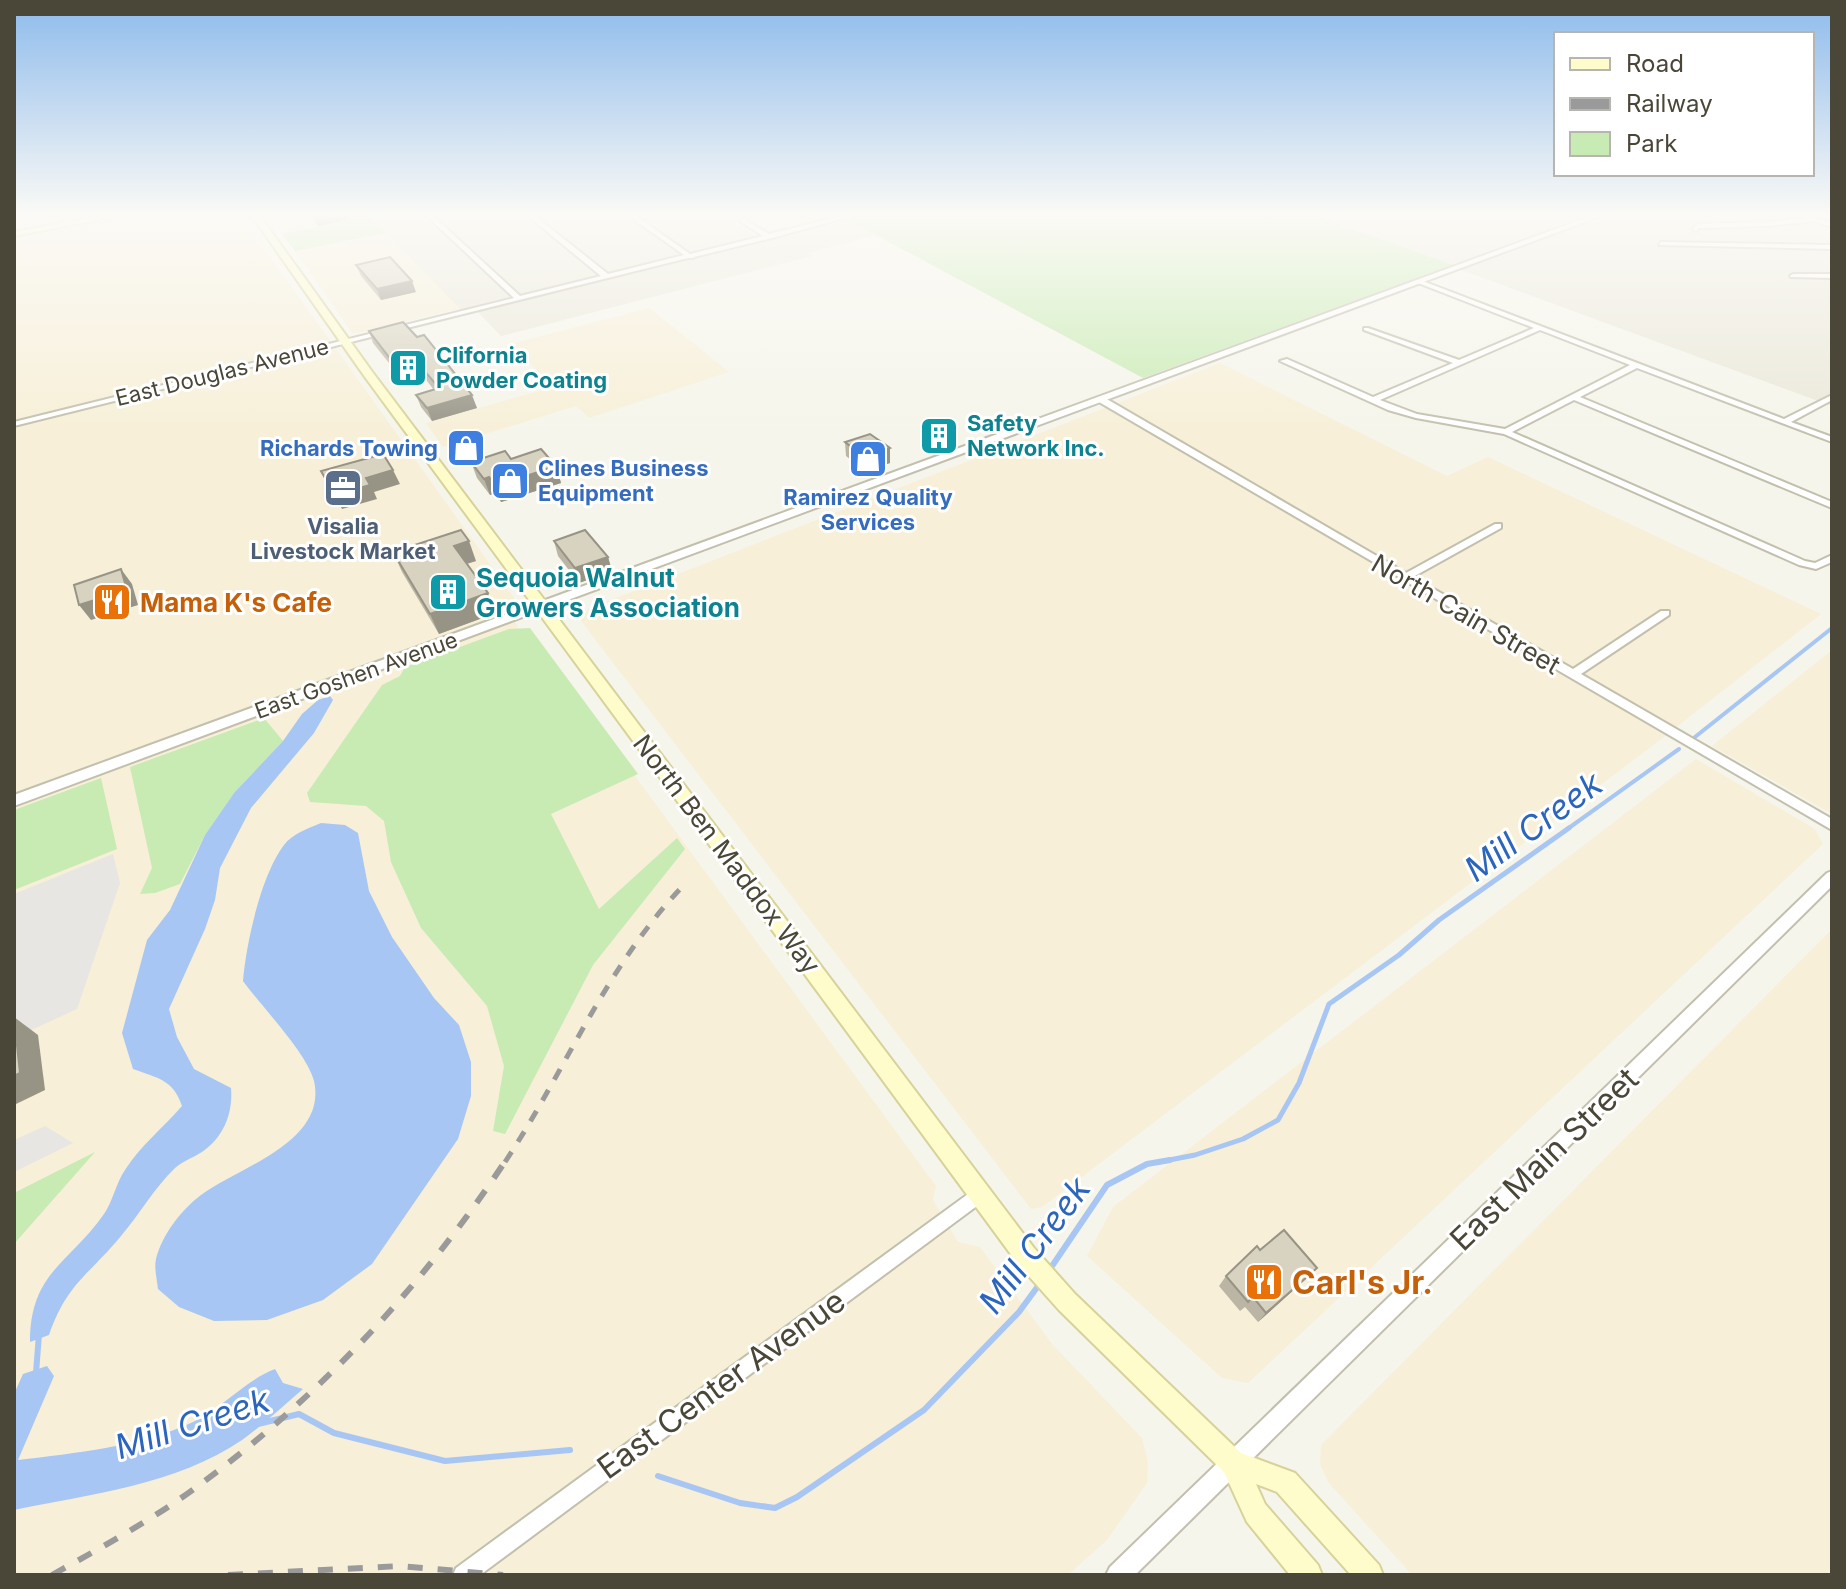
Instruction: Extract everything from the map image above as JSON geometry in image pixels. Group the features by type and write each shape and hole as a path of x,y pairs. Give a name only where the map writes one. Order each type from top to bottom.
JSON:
{"main road":[{"name":"North Ben Maddox Way","path":"311,290 345,342 1033,1263 1067,1302 1233,1463"},
{"path":"1233,1463 1256,1513 1308,1575"},
{"path":"1233,1463 1286,1482 1369,1575"}],"street":[{"path":"510,290 519,299"},
{"name":"East Douglas Avenue","path":"14,424 554,290"},
{"name":"East Goshen Avenue","path":"14,801 1398,290"},
{"path":"1441,290 1832,440"},
{"path":"1374,400 1540,328"},
{"path":"1366,329 1459,363"},
{"path":"1284,361 1416,416 1506,432 1802,563 1816,566 1832,558"},
{"path":"1506,432 1636,365"},
{"path":"1573,397 1832,505"},
{"path":"1784,422 1832,397"},
{"name":"North Cain Street","path":"1102,400 1282,502 1403,578 1832,825"},
{"path":"1403,578 1498,526"},
{"path":"1572,675 1665,613"},
{"name":"East Main Street","path":"1118,1575 1832,877"},
{"name":"East Center Avenue","path":"463,1575 979,1194"}],"shaded area":[{"path":"14,290 294,290 517,602 509,611 519,629 530,633 936,1186 933,1200 958,1242 980,1247 1053,1345 1142,1438 1148,1462 1147,1483 1107,1540 1068,1575 14,1575"},
{"path":"323,290 442,290 460,309 353,334"},
{"path":"442,290 679,290 501,336 478,312 460,309"},
{"path":"1516,290 1832,290 1832,406"},
{"path":"649,308 729,372 589,418 576,406 443,447 426,423 553,387 511,344"},
{"path":"1220,363 1447,476 1488,457 1821,614 1660,740 1042,1207 1031,1209 581,621 588,609"},
{"path":"1832,650 1832,814 1712,746"},
{"path":"1696,759 1815,829 1823,844 1248,1383 1222,1378 1087,1256 1113,1207"},
{"path":"113,854 120,883 77,1009 14,1038 14,894"},
{"path":"1832,929 1832,1575 1412,1575 1328,1482 1320,1464 1321,1445"},
{"path":"45,1126 73,1143 14,1172 14,1140"}],"green space":[{"path":"979,290 1384,290 1143,378"},
{"path":"530,628 638,774 551,814 599,909 677,838 685,849 593,965 505,1134 493,1131 504,1066 487,1006 421,928 391,862 384,821 366,806 310,802 307,793 382,685 400,676 405,667 509,629"},
{"path":"264,718 283,741 234,793 205,835 180,884 155,893 140,894 152,868 130,767"},
{"path":"101,778 117,849 14,890 14,810"},
{"path":"95,1152 14,1244 14,1193"}],"water":[{"path":"330,696 333,700 314,733 251,808 220,868 215,900 205,929 169,1009 177,1037 194,1069 231,1088 226,1124 210,1146 168,1176 121,1236 71,1291 49,1335 30,1342 32,1318 44,1284 104,1214 131,1161 182,1106 169,1085 133,1069 122,1033 147,940 170,910 205,835 234,793 283,741 302,714 318,700"},
{"path":"321,823 345,825 358,833 369,891 392,937 434,998 459,1025 471,1062 471,1096 458,1139 372,1264 323,1300 267,1320 214,1321 179,1307 158,1289 156,1259 168,1232 186,1208 201,1195 294,1137 307,1121 315,1102 310,1070 283,1030 243,981 247,948 268,874 291,838"},
{"path":"47,1366 54,1376 18,1460 107,1448 173,1431 204,1416 253,1380 275,1369 283,1383 303,1389 242,1440 189,1468 132,1486 14,1510 14,1394 23,1374"}],"building":[{"path":"403,322 417,337 424,335 472,395 427,408 416,395 439,388 412,356 392,361 369,331"},
{"path":"938,418 955,429 940,435 923,423"},
{"path":"870,434 890,448 865,457 845,442"},
{"path":"541,449 556,466 496,486 489,477 484,479 471,462 505,451 511,459"},
{"path":"383,454 393,470 366,478 370,485 335,495 321,471"},
{"name":"Sequoia Walnut Growers Association","path":"461,530 469,541 454,546 488,593 430,614 393,552"},
{"path":"585,530 608,557 575,568 554,541"},
{"path":"121,569 127,590 79,605 74,585"},
{"path":"14,1018 20,1073 14,1076"},
{"name":"Carl's Jr.","path":"1284,1230 1317,1268 1266,1313 1253,1297 1248,1302 1226,1276 1257,1246 1260,1250"}],"waterway":[{"name":"Mill Creek","path":"1695,737 1832,628"},
{"name":"Mill Creek","path":"1566,830 1679,749"},
{"name":"Mill Creek","path":"1163,1161 1195,1155 1243,1139 1278,1120 1299,1083 1329,1004 1399,955 1439,920 1569,828"},
{"name":"Mill Creek","path":"1163,1161 1170,1160"},
{"name":"Mill Creek","path":"1048,1272 1107,1185 1147,1164 1163,1161"},
{"name":"Mill Creek","path":"1159,1162 1163,1161"},
{"name":"Mill Creek","path":"658,1476 740,1503 775,1508 797,1497 924,1410 1019,1312 1041,1282"},
{"path":"36,1373 39,1334"},
{"name":"Mill Creek","path":"258,1424 299,1414 334,1433 445,1461 570,1450"}],"railway":[{"path":"505,1162 609,984 631,950 683,886"},
{"path":"52,1575 181,1498 286,1415 327,1377 404,1295 506,1160"},
{"path":"228,1575 400,1566 503,1575"}],"place":[{"name":"Clifornia Powder Coating","path":"408,368"},
{"name":"Safety Network Inc.","path":"939,436"},
{"name":"Richards Towing","path":"466,448"},
{"name":"Ramirez Quality Services","path":"868,459"},
{"name":"Clines Business Equipment","path":"510,481"},
{"name":"Visalia Livestock Market","path":"343,488"},
{"name":"Sequoia Walnut Growers Association","path":"448,592"},
{"name":"Mama K's Cafe","path":"112,602"},
{"name":"Carl's Jr.","path":"1264,1282"}]}
